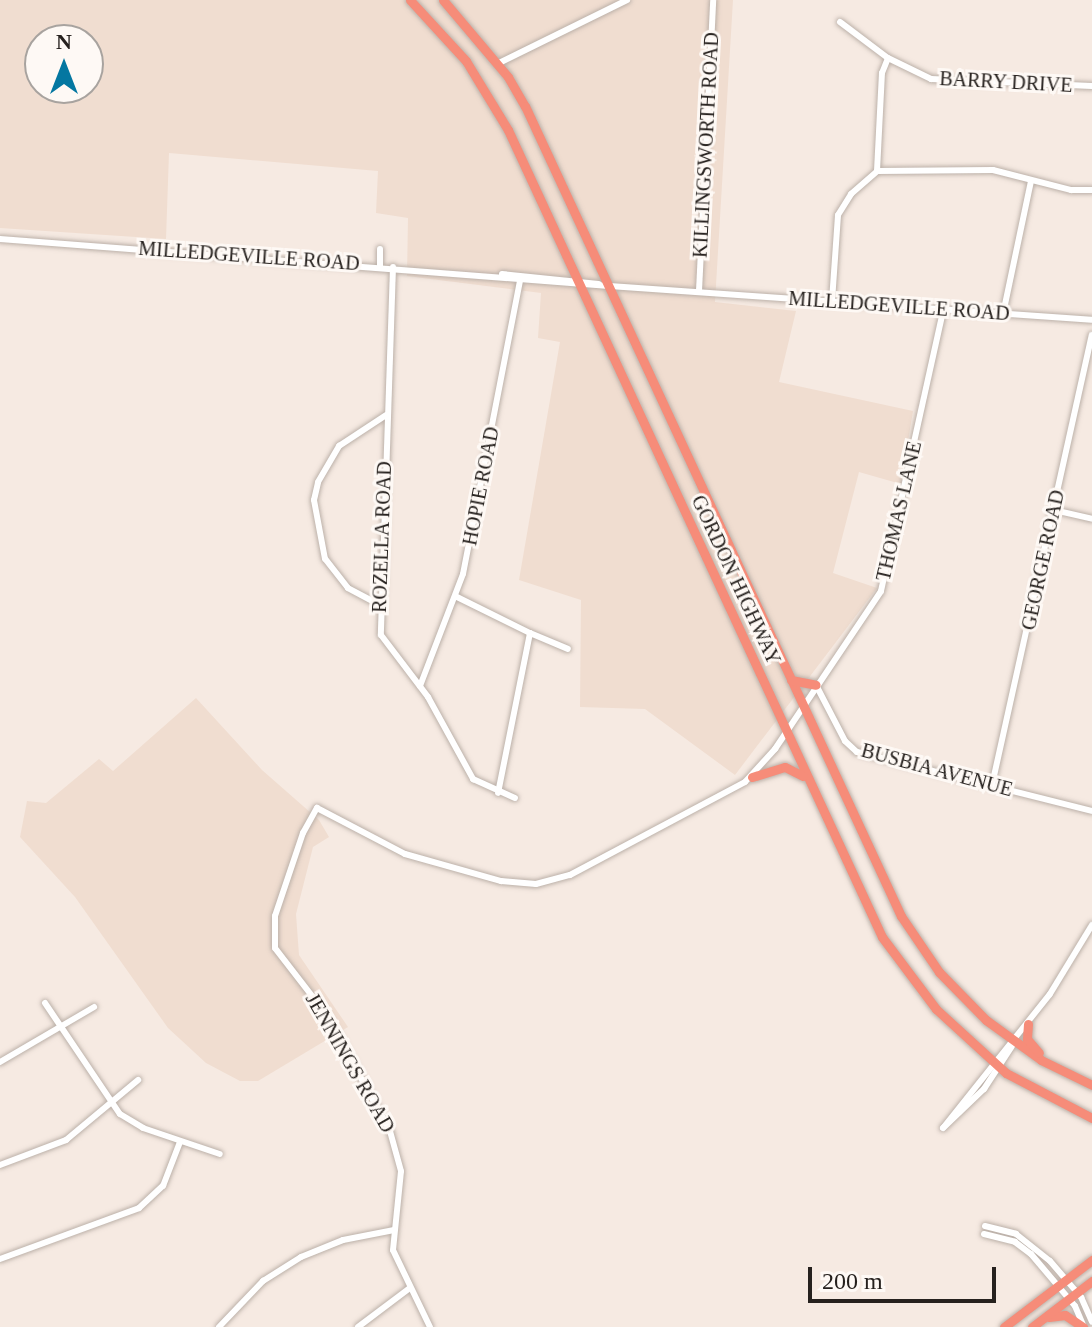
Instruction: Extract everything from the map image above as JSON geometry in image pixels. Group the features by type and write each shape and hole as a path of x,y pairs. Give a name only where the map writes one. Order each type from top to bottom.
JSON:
{"highway":[{"name":"GORDON HIGHWAY","path":"410,0 486,90 888,947 936,1009 996,1064 1092,1118"},
{"name":"GORDON HIGHWAY","path":"443,0 497,64 525,106 802,705 919,945 954,989 1014,1042 1092,1085"},
{"path":"791,680 816,685"},
{"path":"752,777 789,768 809,783"},
{"path":"1028,1024 1027,1039 1034,1050 1081,1081"},
{"path":"1004,1327 1092,1260"},
{"path":"1034,1326 1092,1281"},
{"path":"1034,1326 1057,1314 1084,1327"}],"street":[{"path":"497,64 627,0"},
{"name":"KILLINGSWORTH ROAD","path":"699,291 713,0"},
{"name":"BARRY DRIVE","path":"840,22 888,58 931,79 1092,86"},
{"path":"877,171 882,73 888,58"},
{"path":"832,301 838,215 851,194 877,171 993,170 1031,181 1092,190"},
{"path":"1003,314 1031,181"},
{"name":"MILLEDGEVILLE ROAD","path":"0,239 1092,320"},
{"path":"380,249 380,266"},
{"name":"ROZELLA ROAD","path":"393,267 378,604 383,641 420,686 473,779 498,793 515,798"},
{"name":"MILLEDGEVILLE ROAD","path":"498,275 520,280 579,283"},
{"name":"HOPIE ROAD","path":"420,686 457,597 520,280"},
{"name":"THOMAS LANE","path":"752,777 881,591 943,311"},
{"name":"GEORGE ROAD","path":"992,785 1092,335"},
{"path":"378,604 348,588 325,559 314,500 318,482 339,446 386,415"},
{"path":"1054,510 1092,519"},
{"path":"457,597 568,649"},
{"path":"498,793 530,633"},
{"name":"BUSBIA AVENUE","path":"816,685 845,741 857,752 1092,811"},
{"name":"JENNINGS ROAD","path":"430,1327 393,1250 401,1171 390,1131 326,1014 274,943 275,916 289,866 317,808 405,854 501,881 536,884 570,875 752,777"},
{"path":"996,1064 969,1099 946,1117 943,1128 953,1123 1028,1024 1091,929"},
{"path":"45,1003 110,1105 143,1128 220,1154"},
{"path":"0,1062 94,1007"},
{"path":"0,1165 66,1140 138,1080"},
{"path":"0,1259 145,1204 169,1176 180,1142"},
{"path":"219,1327 263,1281 301,1257 343,1240 394,1230"},
{"path":"984,1230 1015,1242 1063,1282 1092,1322"},
{"path":"358,1327 410,1288"},
{"path":"1074,1296 1084,1327"}],"shaded area":[{"path":"0,0 733,0 715,302 796,311 779,382 913,411 901,484 859,472 833,573 877,588 735,775 645,709 580,707 581,600 519,580 560,342 538,338 541,293 407,276 408,218 376,213 378,171 169,153 166,239 0,228"},
{"path":"196,698 262,770 319,820 329,837 313,847 296,914 299,955 348,1027 258,1081 240,1081 206,1063 168,1028 75,897 20,837 27,801 46,803 99,759 113,771"}]}
